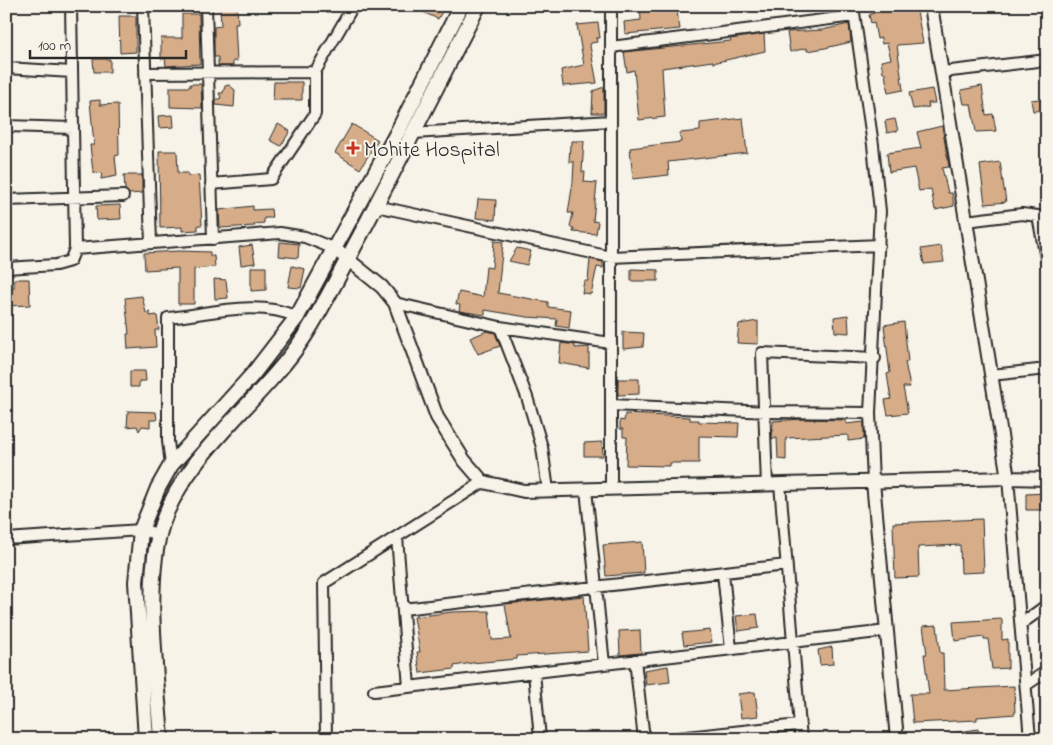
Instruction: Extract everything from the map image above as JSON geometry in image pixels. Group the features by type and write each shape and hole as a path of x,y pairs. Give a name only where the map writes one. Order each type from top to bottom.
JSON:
{"main road":[{"path":"146,739 137,613 138,552 141,530 158,488 171,464 253,374 297,316 335,250 397,133 460,6"},
{"path":"161,739 155,653 154,566 159,534 174,493 182,481 277,372 302,339 376,206 478,6"}],"street":[{"path":"6,268 56,265 70,261 75,249 71,6"},
{"path":"143,6 151,243"},
{"path":"206,6 213,239"},
{"path":"211,184 271,179 314,114 314,72 353,6"},
{"path":"611,6 611,488"},
{"path":"931,6 1008,478 1030,739"},
{"path":"611,47 854,11 880,211 875,358 870,413 873,482 897,739"},
{"path":"942,72 1047,60"},
{"path":"6,68 72,72"},
{"path":"145,73 314,72"},
{"path":"413,133 611,121"},
{"path":"6,126 73,128"},
{"path":"6,200 123,196"},
{"path":"376,206 611,257 879,245"},
{"path":"966,221 1022,214 1038,216 1047,264"},
{"path":"75,249 292,234 335,250 346,261 382,287 395,303 437,417 464,460 483,482 524,491 1008,478 1047,479"},
{"path":"395,303 500,327 611,343"},
{"path":"171,464 168,441 168,318 255,308 273,309 297,316"},
{"path":"500,327 527,397 542,447 548,490"},
{"path":"801,739 786,566 764,412 762,352 875,358"},
{"path":"991,375 1047,369"},
{"path":"611,404 764,412 870,413"},
{"path":"326,739 324,583 483,482"},
{"path":"586,489 604,664"},
{"path":"6,539 141,530 159,534"},
{"path":"397,537 409,687"},
{"path":"403,609 786,566"},
{"path":"723,572 731,649"},
{"path":"1021,624 1047,605"},
{"path":"374,691 887,631"},
{"path":"635,660 644,739"},
{"path":"1026,685 1047,671"},
{"path":"534,672 540,739"},
{"path":"668,739 799,725"}],"building":[{"path":"410,6 445,6 438,19"},
{"path":"640,6 676,6 680,29 625,34 624,22 641,20"},
{"path":"872,6 916,6 923,43 897,45 903,90 888,93 881,61 891,59 887,43 882,44 881,38 877,39 874,22 871,23 869,15 874,13"},
{"path":"237,7 238,23 235,23 237,61 233,61 233,66 218,66 218,57 214,57 214,27 221,26 220,8"},
{"path":"182,14 199,14 200,64 166,66 165,58 161,59 161,38 182,38"},
{"path":"119,16 136,16 136,52 120,53"},
{"path":"598,23 600,38 596,38 597,42 591,43 590,46 597,83 563,86 561,70 584,65 577,25"},
{"path":"849,24 851,42 807,51 807,48 790,52 787,32 822,30"},
{"path":"764,34 765,51 713,63 713,61 662,68 665,117 639,120 634,70 627,72 624,52 731,41 730,39"},
{"path":"93,59 110,59 110,72 94,72"},
{"path":"274,82 302,82 302,100 273,100"},
{"path":"190,84 201,84 202,108 170,107 170,87 190,87"},
{"path":"229,85 235,90 234,107 216,105 216,100 221,98 219,93 223,93 225,86"},
{"path":"982,86 986,115 993,114 996,131 976,132 971,104 964,104 961,90"},
{"path":"604,87 604,113 592,113 593,91"},
{"path":"932,89 935,103 928,103 929,107 913,109 909,93"},
{"path":"1047,98 1047,110 1033,111 1031,100"},
{"path":"100,100 100,105 118,104 119,155 115,156 117,176 101,179 102,173 93,172 90,145 94,145 90,101"},
{"path":"173,115 174,127 159,128 158,116"},
{"path":"743,118 747,153 668,162 669,175 633,179 630,148 681,142 680,133 700,131 700,123"},
{"path":"895,119 898,131 887,133 885,121"},
{"path":"278,124 290,131 281,146 270,140"},
{"path":"352,124 378,140 360,169 335,153"},
{"path":"942,126 949,167 942,168 948,193 952,193 954,206 935,210 931,189 919,191 914,168 889,172 887,153 921,148 917,132"},
{"path":"572,141 584,141 582,172 585,172 584,182 597,183 593,221 598,222 596,234 573,232 574,228 570,227 573,213 568,213 573,182 574,162 569,162"},
{"path":"159,151 177,151 178,173 188,173 188,176 199,175 202,225 198,225 198,230 182,231 182,227 160,228"},
{"path":"1000,162 1006,202 985,204 980,165"},
{"path":"124,175 142,175 142,193 129,194 125,190"},
{"path":"478,199 496,200 495,220 476,218"},
{"path":"120,205 121,219 97,220 96,206"},
{"path":"253,206 253,210 271,209 272,218 264,218 264,223 254,224 255,226 220,228 219,210"},
{"path":"494,241 503,242 498,293 548,302 548,307 571,310 569,328 556,326 557,319 527,317 485,310 485,315 459,311 460,305 456,304 459,292 483,297 486,267 492,268"},
{"path":"280,242 299,244 298,258 279,256"},
{"path":"252,245 255,263 241,265 239,247"},
{"path":"941,246 944,262 924,264 921,249"},
{"path":"517,248 531,251 527,265 509,261"},
{"path":"210,252 210,256 214,256 215,267 194,269 194,304 178,304 178,268 145,270 144,253"},
{"path":"590,259 603,262 603,268 597,267 591,294 582,293 584,281 588,281"},
{"path":"292,266 305,269 301,288 288,287"},
{"path":"251,267 266,267 266,290 251,291"},
{"path":"631,269 658,270 658,281 631,281"},
{"path":"14,279 29,279 30,305 6,306 6,288 14,288"},
{"path":"214,279 226,280 228,298 215,299"},
{"path":"142,296 146,313 150,312 150,316 157,315 159,330 155,330 156,347 128,349 127,334 129,334 125,298"},
{"path":"848,315 849,333 835,332 834,317"},
{"path":"758,321 758,344 737,343 739,324"},
{"path":"904,322 908,362 905,362 910,387 903,387 908,413 888,415 885,400 891,399 887,374 890,373 884,325"},
{"path":"487,331 495,333 500,346 478,354 470,338"},
{"path":"623,332 644,333 643,347 623,349"},
{"path":"561,343 575,345 575,348 589,347 589,368 559,363"},
{"path":"130,371 145,371 146,381 139,381 139,387 130,387"},
{"path":"618,379 639,379 639,394 618,395"},
{"path":"128,411 156,412 157,420 150,420 150,427 142,426 139,431 137,426 127,427"},
{"path":"625,414 690,417 690,420 699,420 699,422 739,423 738,437 699,436 699,463 670,463 670,466 626,465 627,437 623,437 623,429 620,429 620,420 624,421"},
{"path":"803,419 846,420 846,424 864,422 864,439 848,441 848,435 786,438 786,460 778,459 777,438 772,439 773,421"},
{"path":"602,442 603,456 584,456 584,443"},
{"path":"1047,493 1047,510 1026,510 1026,494"},
{"path":"982,519 984,572 961,573 960,545 918,547 919,577 895,578 893,523"},
{"path":"642,542 644,573 606,576 603,545"},
{"path":"584,596 588,651 517,656 517,659 472,663 454,666 454,669 420,673 417,652 420,652 414,617 452,612 489,611 492,640 511,639 505,604"},
{"path":"757,614 759,628 738,631 736,616"},
{"path":"1002,619 1002,640 1008,639 1008,668 992,669 988,639 984,639 984,637 955,641 953,622"},
{"path":"937,625 940,653 943,653 944,690 1014,686 1015,714 977,717 977,720 913,723 910,694 929,694 924,654 927,654 923,626"},
{"path":"640,630 641,653 620,655 619,631"},
{"path":"710,630 712,642 684,645 682,633"},
{"path":"832,647 833,664 820,665 818,650"},
{"path":"668,666 670,682 646,685 644,670"},
{"path":"755,692 758,716 741,718 738,694"},
{"path":"978,729 979,738 947,739 947,734"}],"place":[{"name":"Mohite Hospital","path":"353,148"}]}
